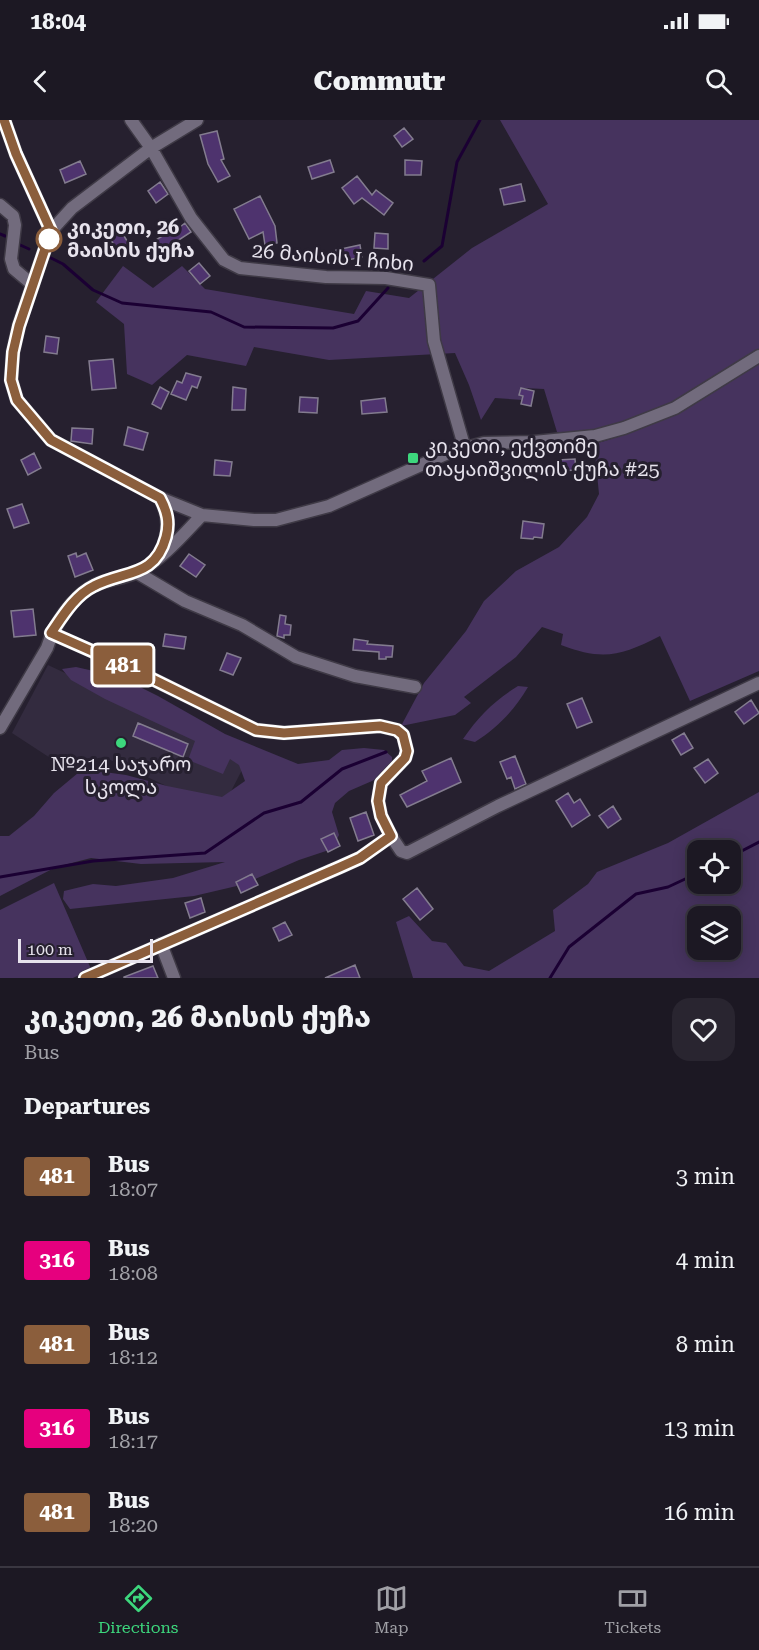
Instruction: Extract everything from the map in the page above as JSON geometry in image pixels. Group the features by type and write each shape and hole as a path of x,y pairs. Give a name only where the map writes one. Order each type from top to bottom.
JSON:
{"street":[{"path":"4,120 16,154 51,231"},
{"name":"26 მაისის I ჩიხი","path":"131,120 151,148 191,218 224,260 240,268 326,277 386,278 429,285 434,341 465,450"},
{"path":"196,120 151,148 72,208 51,231 19,326 13,352 11,380 17,400 51,440 160,498 202,515 276,520 329,507 448,453 484,443 534,442 595,436 624,428 675,408 759,356"},
{"path":"0,205 13,216 15,225 11,259 14,269 33,285"},
{"path":"157,559 164,546 168,529 167,510 160,498"},
{"path":"0,728 47,648 51,633 76,600 93,586 136,572 157,559 202,515"},
{"path":"136,572 185,601 242,626 296,657 355,676 415,687"},
{"path":"51,633 128,667 256,730 284,733 380,726 397,730 403,735 407,751 405,758 381,783 378,801 381,816 391,836 400,851 407,853 498,807 759,683"},
{"path":"0,704 9,715"},
{"path":"85,978 350,863 391,836"},
{"path":"161,944 174,978"}],"shaded area":[{"path":"500,120 759,120 759,351 674,403 610,429 592,432 557,432 544,389 523,388 523,400 495,398 481,420 455,353 329,360 254,347 246,366 187,355 152,385 127,374 124,324 96,302 123,266 153,288 182,266 205,289 354,314 366,291 409,298 472,248 548,204"},
{"path":"759,364 759,671 690,701 660,636 623,652 600,654 561,645 563,634 542,627 516,657 464,697 471,703 455,715 401,726 424,683 466,631 484,601 516,571 559,547 587,517 599,494 594,444 617,437 659,418 738,373"},
{"name":"№214 საჯარო სკოლა","path":"48,665 235,753 243,768 227,799 201,802 104,757 61,765 12,733"},
{"path":"76,667 120,677 225,734 298,764 329,760 342,750 364,748 384,750 392,757 392,770 349,791 335,803 332,812 339,835 332,849 299,860 241,885 194,896 70,909 63,899 64,891 93,884 116,886 173,878 225,862 141,864 91,858 56,867 0,896 0,836 9,836 34,816 54,793 78,773 90,770 126,775 222,797 245,781 239,765 230,759 223,774 188,760 195,741 105,699 71,680 62,669"},
{"path":"518,686 528,687 517,704 498,725 475,742 463,739 488,710"},
{"path":"759,792 759,978 413,978 396,922 409,916 432,941 446,943 464,966 489,971 555,931 553,910 588,884 597,872 668,843"},
{"path":"54,883 91,969 73,978 0,978 0,910"}],"building":[{"path":"404,128 413,139 402,147 394,136"},
{"path":"217,131 224,159 221,160 230,176 218,182 208,164 200,135"},
{"path":"330,160 334,172 312,179 308,167"},
{"path":"405,160 422,161 421,175 405,175"},
{"path":"80,161 86,174 65,183 60,170"},
{"path":"357,176 372,195 376,190 393,203 384,215 362,198 354,204 342,188"},
{"path":"160,182 168,194 156,203 148,191"},
{"path":"521,184 525,201 504,205 500,189"},
{"path":"260,196 275,226 277,243 265,245 263,232 249,239 234,209"},
{"path":"116,223 129,244 118,251 105,231"},
{"path":"185,223 191,232 162,251 156,240 173,229 175,231"},
{"path":"375,233 388,234 388,249 374,248"},
{"path":"360,245 362,257 338,262 336,250"},
{"path":"199,263 210,276 200,284 189,271"},
{"path":"46,336 59,338 57,354 44,352"},
{"path":"113,359 116,388 92,390 89,361"},
{"path":"186,373 201,377 197,388 192,386 186,400 171,394 177,381 182,383"},
{"path":"160,387 169,392 161,409 152,404"},
{"path":"233,387 246,389 245,410 232,410"},
{"path":"521,388 534,391 531,406 521,404 523,396 519,395"},
{"path":"300,397 318,398 317,413 299,412"},
{"path":"385,398 387,412 362,414 361,401"},
{"path":"128,427 148,433 143,450 124,445"},
{"path":"72,428 93,429 92,444 71,441"},
{"path":"34,453 41,468 28,475 21,460"},
{"path":"575,459 576,470 559,471 558,460"},
{"path":"215,460 232,462 230,476 214,475"},
{"path":"22,504 29,523 14,528 7,509"},
{"path":"523,521 544,524 542,538 521,538"},
{"path":"76,553 77,557 86,553 93,570 75,577 68,556"},
{"path":"189,554 205,565 196,577 180,566"},
{"path":"33,609 36,635 14,637 11,611"},
{"path":"280,615 286,616 285,624 291,625 290,635 284,635 284,638 277,636"},
{"path":"165,634 186,637 184,649 163,646"},
{"path":"354,639 368,641 367,644 393,646 392,657 379,659 379,652 353,650"},
{"path":"227,653 241,658 233,675 220,670"},
{"path":"582,698 592,722 577,728 567,704"},
{"path":"751,700 759,713 744,724 735,712"},
{"path":"138,723 188,744 183,757 133,736"},
{"path":"684,733 693,748 681,755 672,740"},
{"path":"515,756 526,784 515,789 511,777 507,779 500,762"},
{"path":"451,758 461,782 407,807 400,795 427,781 422,771"},
{"path":"708,759 718,773 705,783 694,768"},
{"path":"568,793 574,803 580,799 590,815 572,827 556,801"},
{"path":"613,806 621,819 608,828 599,816"},
{"path":"366,812 374,835 358,841 350,818"},
{"path":"334,833 340,846 328,852 321,839"},
{"path":"252,874 258,885 241,893 236,882"},
{"path":"417,888 433,909 420,920 403,899"},
{"path":"201,898 205,912 190,918 185,903"},
{"path":"285,922 292,935 279,941 273,928"},
{"path":"355,965 360,978 325,978"},
{"path":"153,966 158,978 124,978 124,977"}],"waterway":[{"path":"424,261 442,246 457,162 480,120"},
{"path":"0,234 5,236"},
{"path":"18,244 29,249"},
{"path":"51,258 63,264 93,290 122,303 211,312 244,327 333,328 358,321 388,288"},
{"path":"0,877 93,861 205,853 264,813 301,802 342,769 386,752"},
{"path":"741,851 759,842"},
{"path":"550,978 569,947 636,894 668,887 687,878"}],"bus line":[{"name":"481","path":"4,120 16,154 51,231 19,326 13,352 11,380 17,400 51,440 160,498 167,510 168,529 164,546 157,559 136,572 93,586 76,600 51,633 128,667 256,730 284,733 380,726 397,730 403,735 407,744 405,758 381,783 379,789 378,801 381,816 391,836 377,847 340,867 85,978"}],"place":[{"name":"კიკეთი, 26 მაისის ქუჩა","path":"49,239"},
{"name":"კიკეთი, ექვთიმე თაყაიშვილის ქუჩა #25","path":"413,458"},
{"name":"№214 საჯარო სკოლა","path":"121,743"}]}
